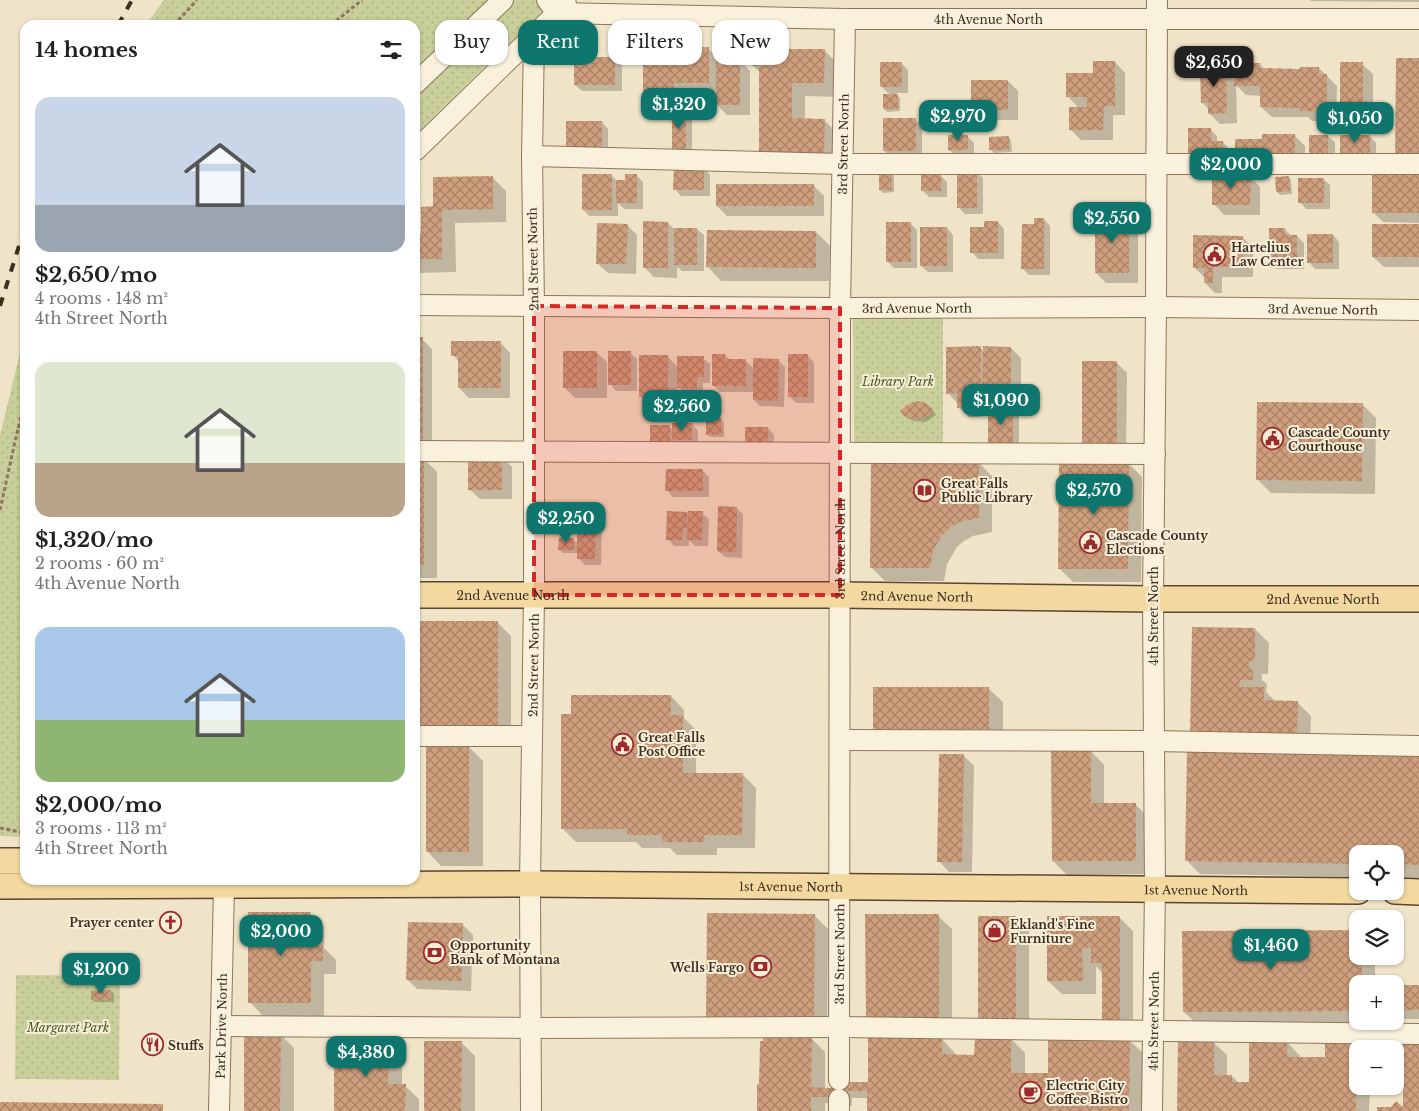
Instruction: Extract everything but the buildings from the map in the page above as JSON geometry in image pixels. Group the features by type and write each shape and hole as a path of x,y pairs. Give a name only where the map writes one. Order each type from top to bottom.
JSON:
{"main road":[{"name":"2nd Avenue North","path":"420,595 840,595 1153,599 1419,599"},
{"path":"0,861 20,861"},
{"name":"1st Avenue North","path":"420,883 1349,891"},
{"name":"1st Avenue North","path":"0,886 55,885"},
{"path":"1404,891 1419,892"}],"street":[{"path":"420,79 503,0"},
{"path":"546,20 558,4"},
{"name":"4th Avenue North","path":"558,4 845,19 1157,10 1419,19"},
{"name":"4th Street North","path":"1152,1111 1155,889 1153,599 1157,10"},
{"name":"3rd Street North","path":"839,1097 840,308 845,19"},
{"path":"420,146 518,52"},
{"name":"2nd Street North","path":"531,1111 530,884 534,595 532,156 534,65"},
{"path":"532,156 843,164 1419,164"},
{"name":"3rd Avenue North","path":"420,304 1419,310"},
{"path":"420,451 1155,454"},
{"path":"420,736 532,736"},
{"path":"840,740 1154,741 1419,746"},
{"name":"Park Drive North","path":"219,1111 221,885"},
{"path":"221,1026 840,1027 1419,1034"}],"path":[{"path":"179,20 197,0"},
{"path":"337,20 362,0"},
{"path":"0,510 20,421"},
{"path":"0,828 20,832"}],"highlighted area":[{"path":"534,306 840,308 840,595 534,595"}],"green space":[{"path":"164,0 554,0 533,20 518,20 518,35 508,45 508,20 435,20 435,65 487,65 420,130 420,20 150,20"},
{"name":"Library Park","path":"943,316 943,445 854,445 853,317"},
{"path":"20,353 20,837 0,836 0,435"},
{"name":"Margaret Park","path":"16,975 120,976 119,1080 15,1079"}],"railway":[{"path":"121,20 132,0"},
{"path":"0,306 20,243"}],"place":[{"name":"Hartelius Law Center","path":"1215,254"},
{"name":"Cascade County Courthouse","path":"1272,439"},
{"name":"Great Falls Public Library","path":"925,490"},
{"name":"Cascade County Elections","path":"1090,542"},
{"name":"Great Falls Post Office","path":"622,744"},
{"name":"Prayer center","path":"170,922"},
{"name":"Ekland's Fine Furniture","path":"994,931"},
{"name":"Opportunity Bank of Montana","path":"434,952"},
{"name":"Wells Fargo","path":"760,967"},
{"name":"Stuffs","path":"152,1045"},
{"name":"Electric City Coffee Bistro","path":"1030,1092"}]}
